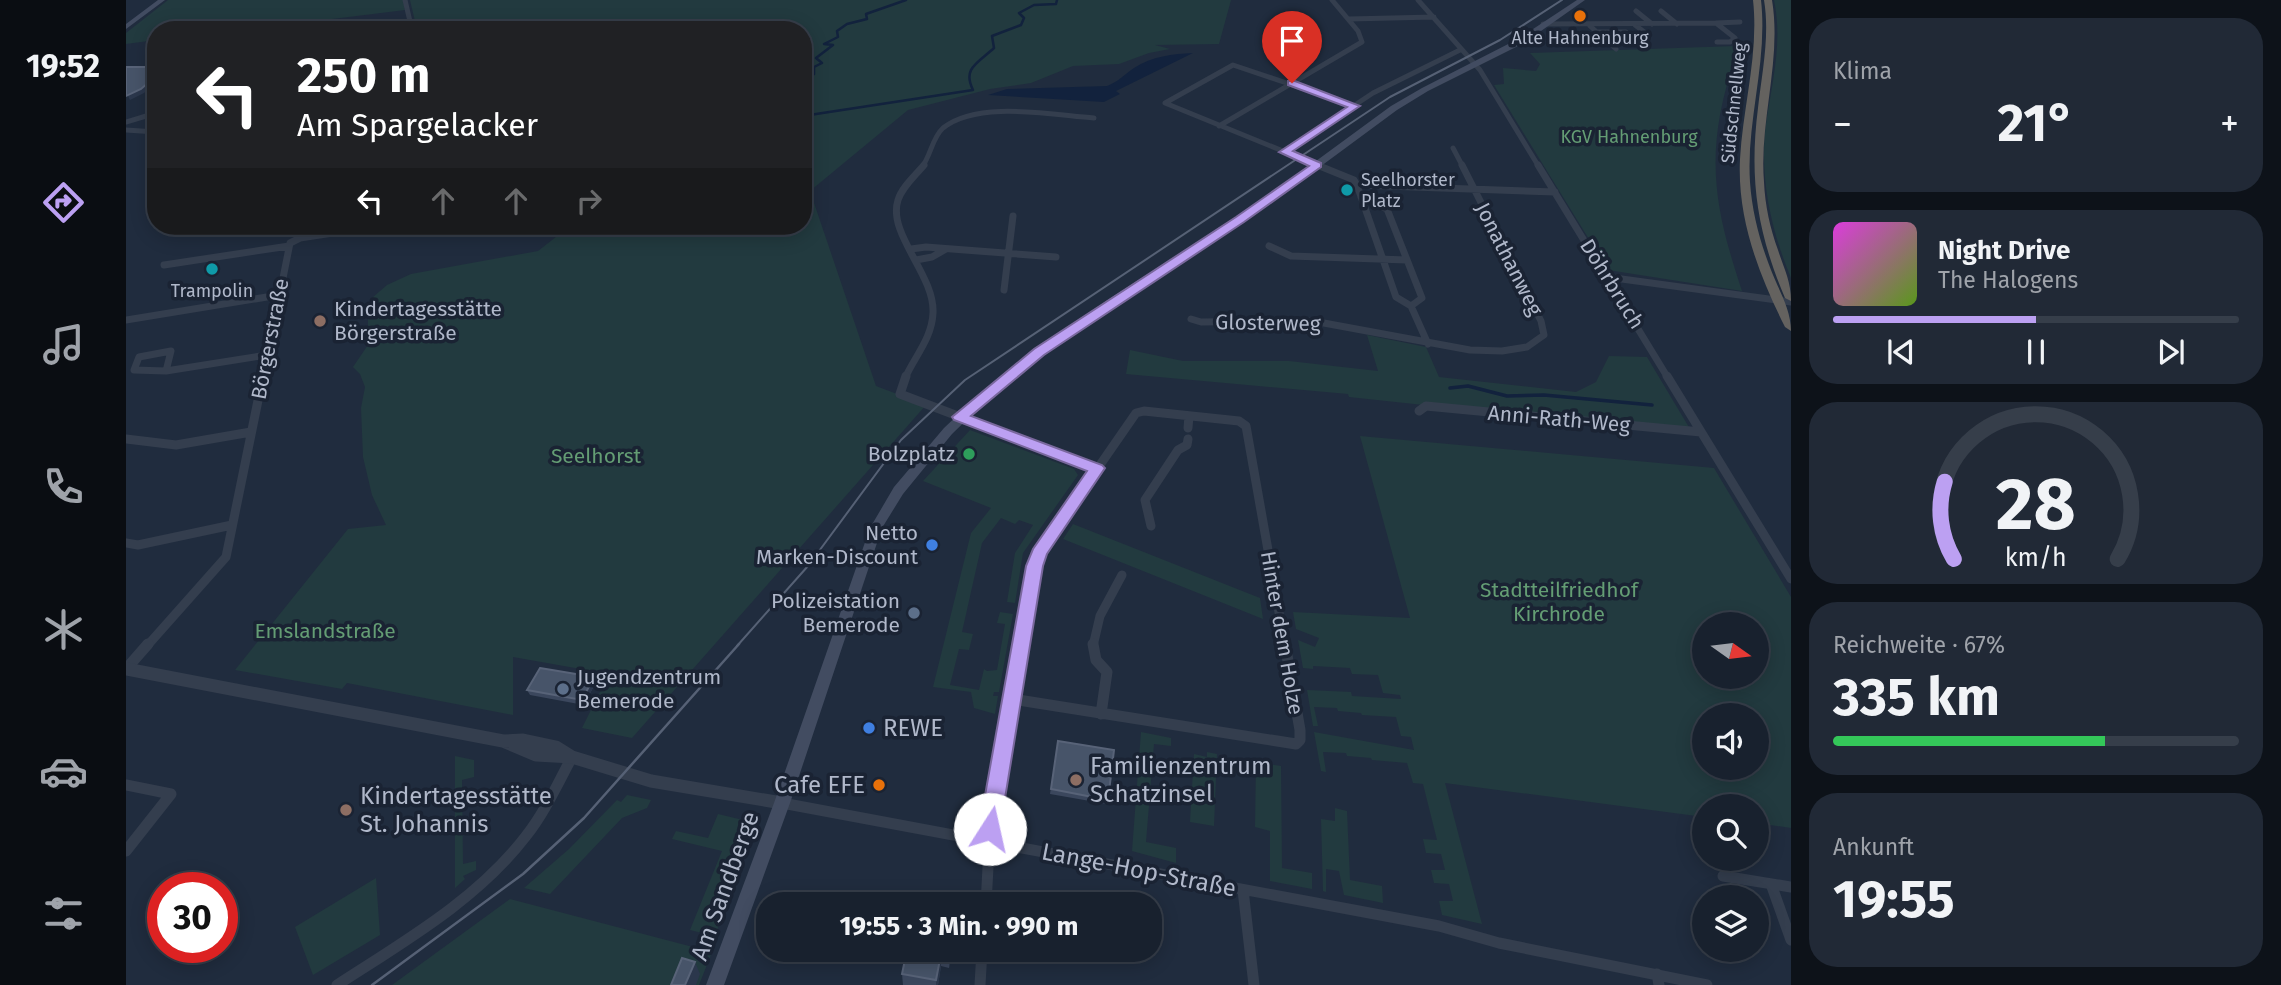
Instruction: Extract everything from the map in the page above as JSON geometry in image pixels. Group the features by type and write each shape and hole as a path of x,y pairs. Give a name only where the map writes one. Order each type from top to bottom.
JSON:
{"highway":[{"name":"Südschnellweg","path":"1757,0 1760,16 1757,58 1744,162 1750,217 1773,292 1788,301"},
{"name":"Südschnellweg","path":"1769,0 1771,18 1759,137 1760,197 1770,245 1788,301 1791,327"}],"main road":[{"path":"126,27 162,0"},
{"name":"Am Sandberge","path":"715,985 782,803 878,522 916,467 960,417 1039,352 1240,220 1394,108 1522,41 1582,0"}],"street":[{"path":"405,0 409,21"},
{"path":"1219,126 1362,42 1359,31 1332,0"},
{"name":"Döhrbruch","path":"1418,0 1475,64 1791,579"},
{"path":"1661,11 1677,24"},
{"path":"1636,12 1652,24"},
{"path":"1349,19 1433,18"},
{"path":"1544,24 1590,26 1740,22"},
{"path":"1716,23 1735,38 1730,42 1717,42"},
{"path":"1635,25 1647,34"},
{"path":"1590,26 1616,49"},
{"path":"1597,32 1626,32"},
{"path":"1284,152 1402,78 1460,50"},
{"path":"1355,106 1233,65 1165,103 1354,180 1396,297 1411,306 1429,344"},
{"path":"1094,118 985,114 962,118 943,127 928,159 902,191 896,215 931,294 932,319 924,347 902,382 901,394 1097,468"},
{"path":"126,122 147,116"},
{"path":"126,130 147,131"},
{"path":"1453,148 1472,188"},
{"path":"1357,185 1555,192"},
{"name":"Jonathanweg","path":"1429,344 1466,350 1516,351 1532,346 1544,335 1541,321 1472,188"},
{"path":"1361,197 1387,209 1422,298 1411,306"},
{"path":"1004,289 1013,216"},
{"name":"Börgerstraße","path":"164,265 289,246 300,238 320,235"},
{"name":"Börgerstraße","path":"126,669 226,557 289,246"},
{"path":"1269,246 1291,256 1407,260"},
{"path":"911,249 1008,252 1056,257"},
{"path":"916,260 932,257 946,249"},
{"path":"1607,277 1788,301"},
{"path":"126,320 279,295"},
{"name":"Glosterweg","path":"1191,319 1201,323 1285,319 1316,322 1429,344"},
{"path":"166,371 171,351 139,357 134,370 166,371 267,355"},
{"name":"Anni-Rath-Weg","path":"1419,411 1426,406 1701,432"},
{"name":"Hinter dem Holze","path":"987,892 989,841 1012,699 1039,553 1138,412 1239,421 1246,426 1300,740 1296,744 1287,745 1012,699"},
{"path":"1188,428 1189,416"},
{"path":"126,439 176,445 251,432"},
{"path":"1151,526 1145,500 1178,450 1187,445 1188,439"},
{"path":"126,543 138,545 232,525"},
{"path":"1101,713 1107,672 1096,660 1097,624 1099,615 1122,575"},
{"path":"126,669 503,741 523,740 556,747 572,757 526,836 495,868 445,910 337,985"},
{"name":"Lange-Hop-Straße","path":"572,757 651,781 989,841 1439,926 1499,943 1658,980 1707,985"},
{"path":"126,851 171,794 128,788"},
{"path":"1723,876 1791,887"},
{"path":"1771,884 1791,940"},
{"path":"1243,890 1242,904 1254,985"},
{"path":"980,985 981,962"}],"green space":[{"path":"168,0 403,0 405,10 316,21 147,21 147,41 126,44 126,33"},
{"name":"Seelhorst","path":"410,0 1231,0 1219,44 1155,45 1170,49 1119,64 1073,66 1031,83 990,89 908,110 812,189 812,21 415,21"},
{"path":"1774,0 1791,0 1791,278 1772,222 1764,164 1766,124 1777,47"},
{"name":"KGV Hahnenburg","path":"1736,46 1720,115 1716,183 1728,247 1742,291 1608,270 1494,85 1504,84 1503,68 1536,71 1540,64 1530,53"},
{"name":"Seelhorst","path":"812,197 876,386 926,405 632,738 582,728 609,674 513,657 513,715 347,683 342,689 235,670 348,529 386,525 372,495 363,457 361,408 365,387 360,374 353,367 368,345 368,312 372,298 387,285 411,274 538,251 558,235 812,235"},
{"path":"1367,335 1426,347 1439,377 1576,392 1596,382 1609,356 1647,357 1693,434 1349,397 1348,394 1126,374 1130,350 1183,361 1289,361 1378,371"},
{"path":"970,430 1074,469 1078,475 1023,553 1015,603 1007,602 1015,553 1033,525 1019,520 1015,524 1001,518 982,543 962,632 973,634 969,650 959,649 950,685 979,690 984,669 997,670 1005,624 997,623 1000,612 1013,614 999,692 994,692 993,696 998,696 995,714 974,708 971,692 933,687 971,533 991,508 923,481"},
{"name":"Stadtteilfriedhof Kirchrode","path":"1360,436 1714,468 1791,597 1791,828 1769,825 1769,794 1692,794 1692,815 1445,783 1482,924 1442,915 1439,901 1453,901 1449,884 1434,883 1431,870 1445,870 1441,854 1426,853 1423,839 1437,840 1423,784 1413,783 1407,763 1347,756 1346,753 1323,752 1326,772 1321,771 1314,732 1414,750 1411,737 1401,736 1396,717 1362,715 1338,711 1337,708 1314,707 1318,726 1313,726 1307,690 1351,692 1352,696 1401,699 1400,695 1383,693 1378,675 1352,674 1350,668 1303,668 1298,640 1315,647 1319,638 1296,629 1293,612 1410,618"},
{"path":"1073,524 1260,598 1263,619 1063,539"},
{"path":"1141,732 1171,738 1171,746 1154,744 1146,842 1176,848 1176,863 1132,851"},
{"path":"1207,752 1217,754 1214,826 1190,822 1194,754 1207,757"},
{"path":"455,756 474,760 474,777 462,780 463,864 476,861 476,870 463,876 465,879 455,888"},
{"path":"1256,762 1257,767 1268,769 1269,764 1281,766 1282,868 1312,873 1312,889 1270,881 1270,831 1255,827"},
{"path":"627,795 651,800 647,808 622,818 550,894 524,888 569,849 617,800 621,802"},
{"path":"1335,808 1347,811 1350,880 1382,886 1383,903 1344,895 1339,871 1326,869 1326,892 1323,891 1321,819 1335,821"},
{"path":"718,814 743,820 749,828 726,893 717,932 706,934 690,930 722,851 672,839 676,831 708,838"},
{"path":"376,878 380,935 313,975 295,927"},
{"path":"510,899 712,952 699,985 392,985"}],"water":[{"path":"1193,53 1116,91 1120,94 1104,102 988,95 1007,89 1107,86 1155,58"}],"building":[{"path":"126,67 147,67 147,84 126,96"},
{"name":"Jugendzentrum Bemerode","path":"540,668 594,677 582,700 527,690"},
{"name":"Familienzentrum Schatzinsel","path":"1058,741 1114,750 1108,800 1051,789"},
{"path":"682,958 695,962 685,985 671,985"},
{"path":"904,962 939,962 936,980 902,974"}],"waterway":[{"path":"812,75 814,67 822,63 816,58 833,45 824,44 838,37 837,31 847,24 867,19 866,14 906,0"},
{"path":"812,115 973,90 969,76 973,66 994,48 992,36 1021,25 1024,18 1019,13 1034,5 1056,4 1057,0"},
{"path":"1450,388 1468,386 1507,396 1544,395 1652,405"}],"tram line":[{"path":"737,646 808,566 901,440 965,380 1390,97 1500,40 1562,0"},
{"path":"372,985 523,874 584,818 739,644"}],"place":[{"name":"Alte Hahnenburg","path":"1580,16"},
{"name":"Seelhorster Platz","path":"1347,190"},
{"name":"Trampolin","path":"212,269"},
{"name":"Kindertagesstätte Börgerstraße","path":"320,321"},
{"name":"Bolzplatz","path":"969,454"},
{"name":"Netto Marken-Discount","path":"932,545"},
{"name":"Polizeistation Bemerode","path":"914,613"},
{"name":"Jugendzentrum Bemerode","path":"563,689"},
{"name":"REWE","path":"869,728"},
{"name":"Familienzentrum Schatzinsel","path":"1076,780"},
{"name":"Cafe EFE","path":"879,785"},
{"name":"Kindertagesstätte St. Johannis","path":"346,810"}],"route":[{"path":"990,829 1035,566 1039,553 1097,468 960,417 1039,352 1240,220 1317,165 1284,152 1355,106 1292,83"}],"park label":[{"name":"Emslandstraße","path":"325,631"}]}
